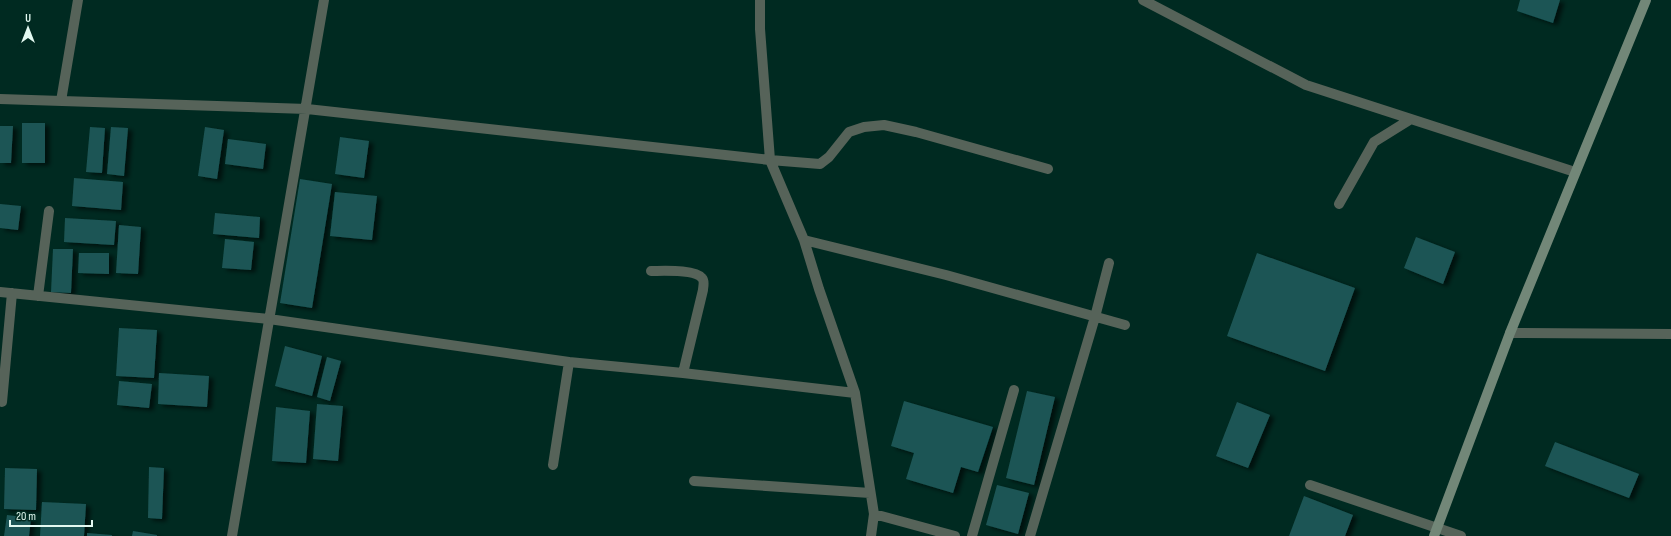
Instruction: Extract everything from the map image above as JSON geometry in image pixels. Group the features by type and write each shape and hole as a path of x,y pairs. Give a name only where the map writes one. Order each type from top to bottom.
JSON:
{"main road":[{"path":"1436,532 1510,333 1646,0"}],"street":[{"path":"61,102 78,0"},
{"path":"232,536 307,109 324,0"},
{"path":"760,0 760,29 770,160 804,240 818,289 855,393 874,514 871,536"},
{"path":"1143,0 1306,85 1575,172"},
{"path":"0,99 307,109 770,160 820,164 828,158 848,132 864,127 884,125 916,132 1048,169"},
{"path":"1339,204 1374,142 1411,119"},
{"path":"38,296 49,211"},
{"path":"804,240 946,275 1125,325"},
{"path":"1030,536 1095,317 1109,263"},
{"path":"651,271 695,272 704,282 683,373"},
{"path":"0,292 269,319 569,362 683,373 855,393"},
{"path":"2,402 12,293"},
{"path":"1510,333 1671,334"},
{"path":"553,465 569,362"},
{"path":"972,536 1014,390"},
{"path":"694,481 870,493"},
{"path":"1310,485 1436,532 1461,536"},
{"path":"874,514 955,536"}],"building":[{"path":"1520,0 1560,0 1553,23 1517,11"},
{"path":"22,123 45,123 45,163 22,163"},
{"path":"0,126 13,126 11,163 0,163"},
{"path":"90,127 105,128 102,173 86,172"},
{"path":"111,127 128,128 124,176 107,174"},
{"path":"205,127 224,130 217,179 198,176"},
{"path":"340,137 369,141 364,178 335,174"},
{"path":"228,139 266,144 263,169 225,164"},
{"path":"74,178 123,182 121,210 72,206"},
{"path":"300,179 332,184 312,308 280,303"},
{"path":"335,192 377,196 372,240 330,236"},
{"path":"0,204 21,206 18,230 0,228"},
{"path":"215,213 260,217 259,238 213,234"},
{"path":"65,218 116,221 114,245 64,242"},
{"path":"119,225 141,227 138,274 116,273"},
{"path":"1416,237 1455,252 1443,284 1404,268"},
{"path":"225,239 254,242 251,270 222,268"},
{"path":"53,249 73,249 71,293 51,292"},
{"path":"79,253 109,253 109,274 78,273"},
{"path":"1257,253 1355,288 1325,371 1227,336"},
{"path":"119,328 157,330 154,378 116,376"},
{"path":"285,346 322,356 312,396 275,386"},
{"path":"327,357 341,361 330,401 317,397"},
{"path":"159,373 209,376 207,407 158,404"},
{"path":"119,381 152,384 149,408 117,405"},
{"path":"1027,391 1055,397 1034,485 1006,478"},
{"path":"904,401 993,427 978,472 961,467 953,493 906,479 914,453 891,446"},
{"path":"1237,402 1270,415 1248,468 1216,456"},
{"path":"317,404 343,406 338,461 313,459"},
{"path":"276,407 310,411 306,463 272,461"},
{"path":"1555,442 1639,474 1629,498 1545,466"},
{"path":"149,467 164,468 162,519 148,518"},
{"path":"5,468 37,469 36,510 4,509"},
{"path":"997,485 1029,493 1018,534 986,525"},
{"path":"1304,496 1353,515 1345,536 1289,536"},
{"path":"42,502 86,504 84,536 40,536"},
{"path":"7,515 31,518 29,536 4,536"},
{"path":"133,531 157,535 157,536 132,536"},
{"path":"87,533 112,535 112,536 87,536"}]}
